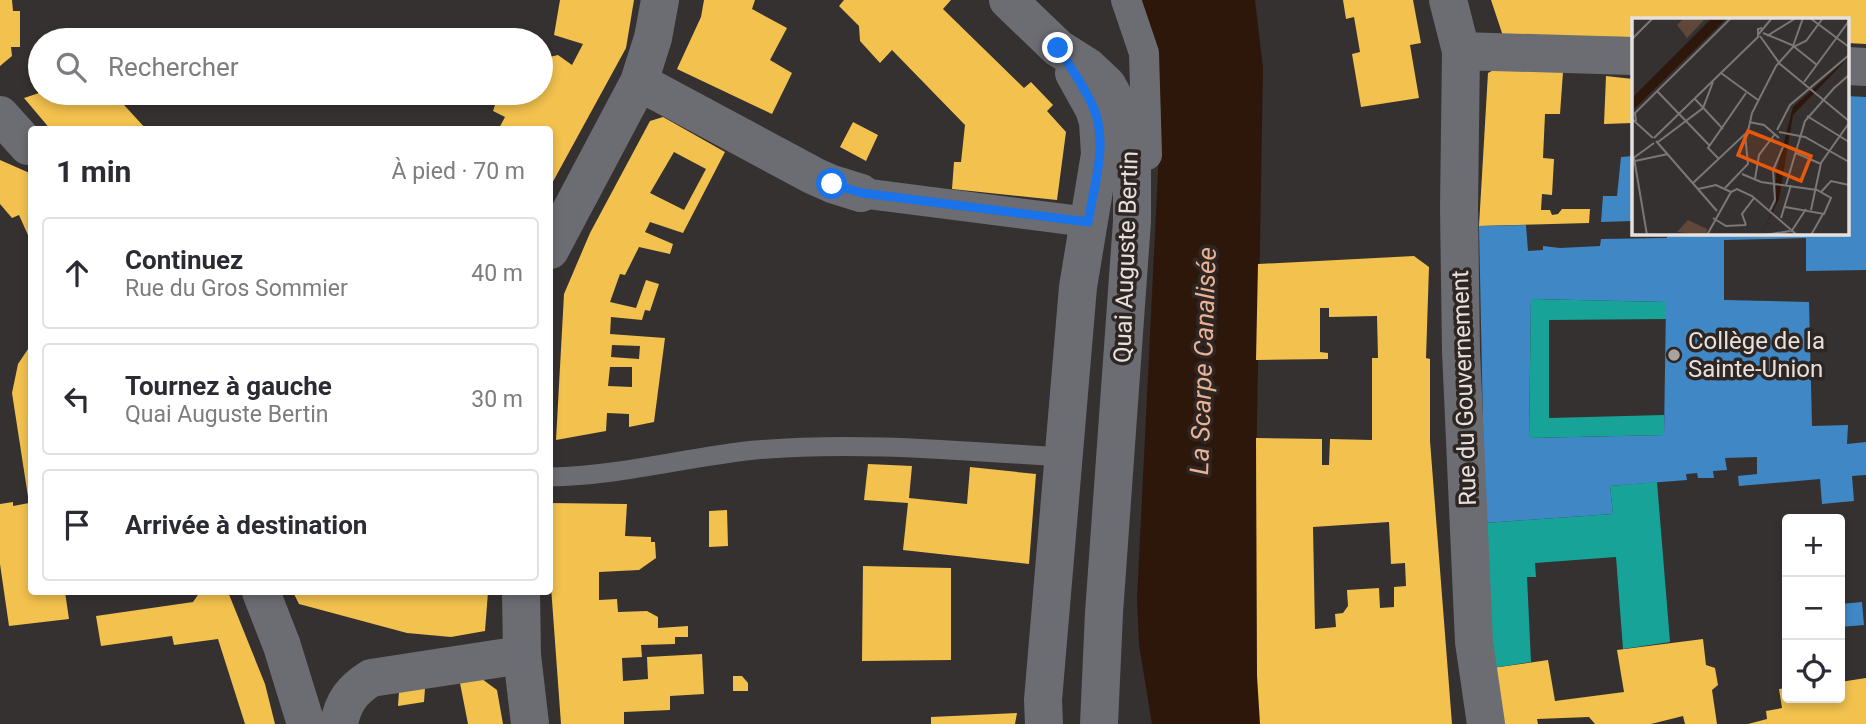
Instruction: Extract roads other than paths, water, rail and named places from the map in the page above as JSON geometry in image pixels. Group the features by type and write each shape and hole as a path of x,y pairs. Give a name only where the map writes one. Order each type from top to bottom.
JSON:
{"street":[{"path":"553,244 639,82 653,38 660,0"},
{"path":"1008,0 1058,48"},
{"path":"1126,0 1144,54 1145,80 1147,158 1132,169"},
{"name":"Rue du Gouvernement","path":"1448,0 1461,51 1461,351 1474,642 1486,724"},
{"name":"Quai Auguste Bertin","path":"1058,48 1088,67 1107,85 1129,125 1132,169 1132,221 1105,600 1099,724"},
{"name":"Quai Auguste Bertin","path":"1044,724 1078,287 1100,154 1098,122 1083,88 1058,48"},
{"path":"1461,51 1632,56"},
{"path":"1848,66 1866,67"},
{"path":"639,82 832,184 862,193 1088,222"},
{"path":"0,115 20,143"},
{"path":"262,595 282,646 306,724"},
{"path":"521,595 522,655 530,724"},
{"path":"339,724 355,688 371,678 522,655"}],"lane":[{"path":"553,477 755,450 854,445 1063,457"}],"water":[{"name":"La Scarpe Canalisée","path":"1137,0 1255,0 1263,68 1256,481 1260,724 1152,724 1139,645 1137,599 1161,111 1151,36"}],"place":[{"name":"Collège de la Sainte-Union","path":"1674,355"}]}
